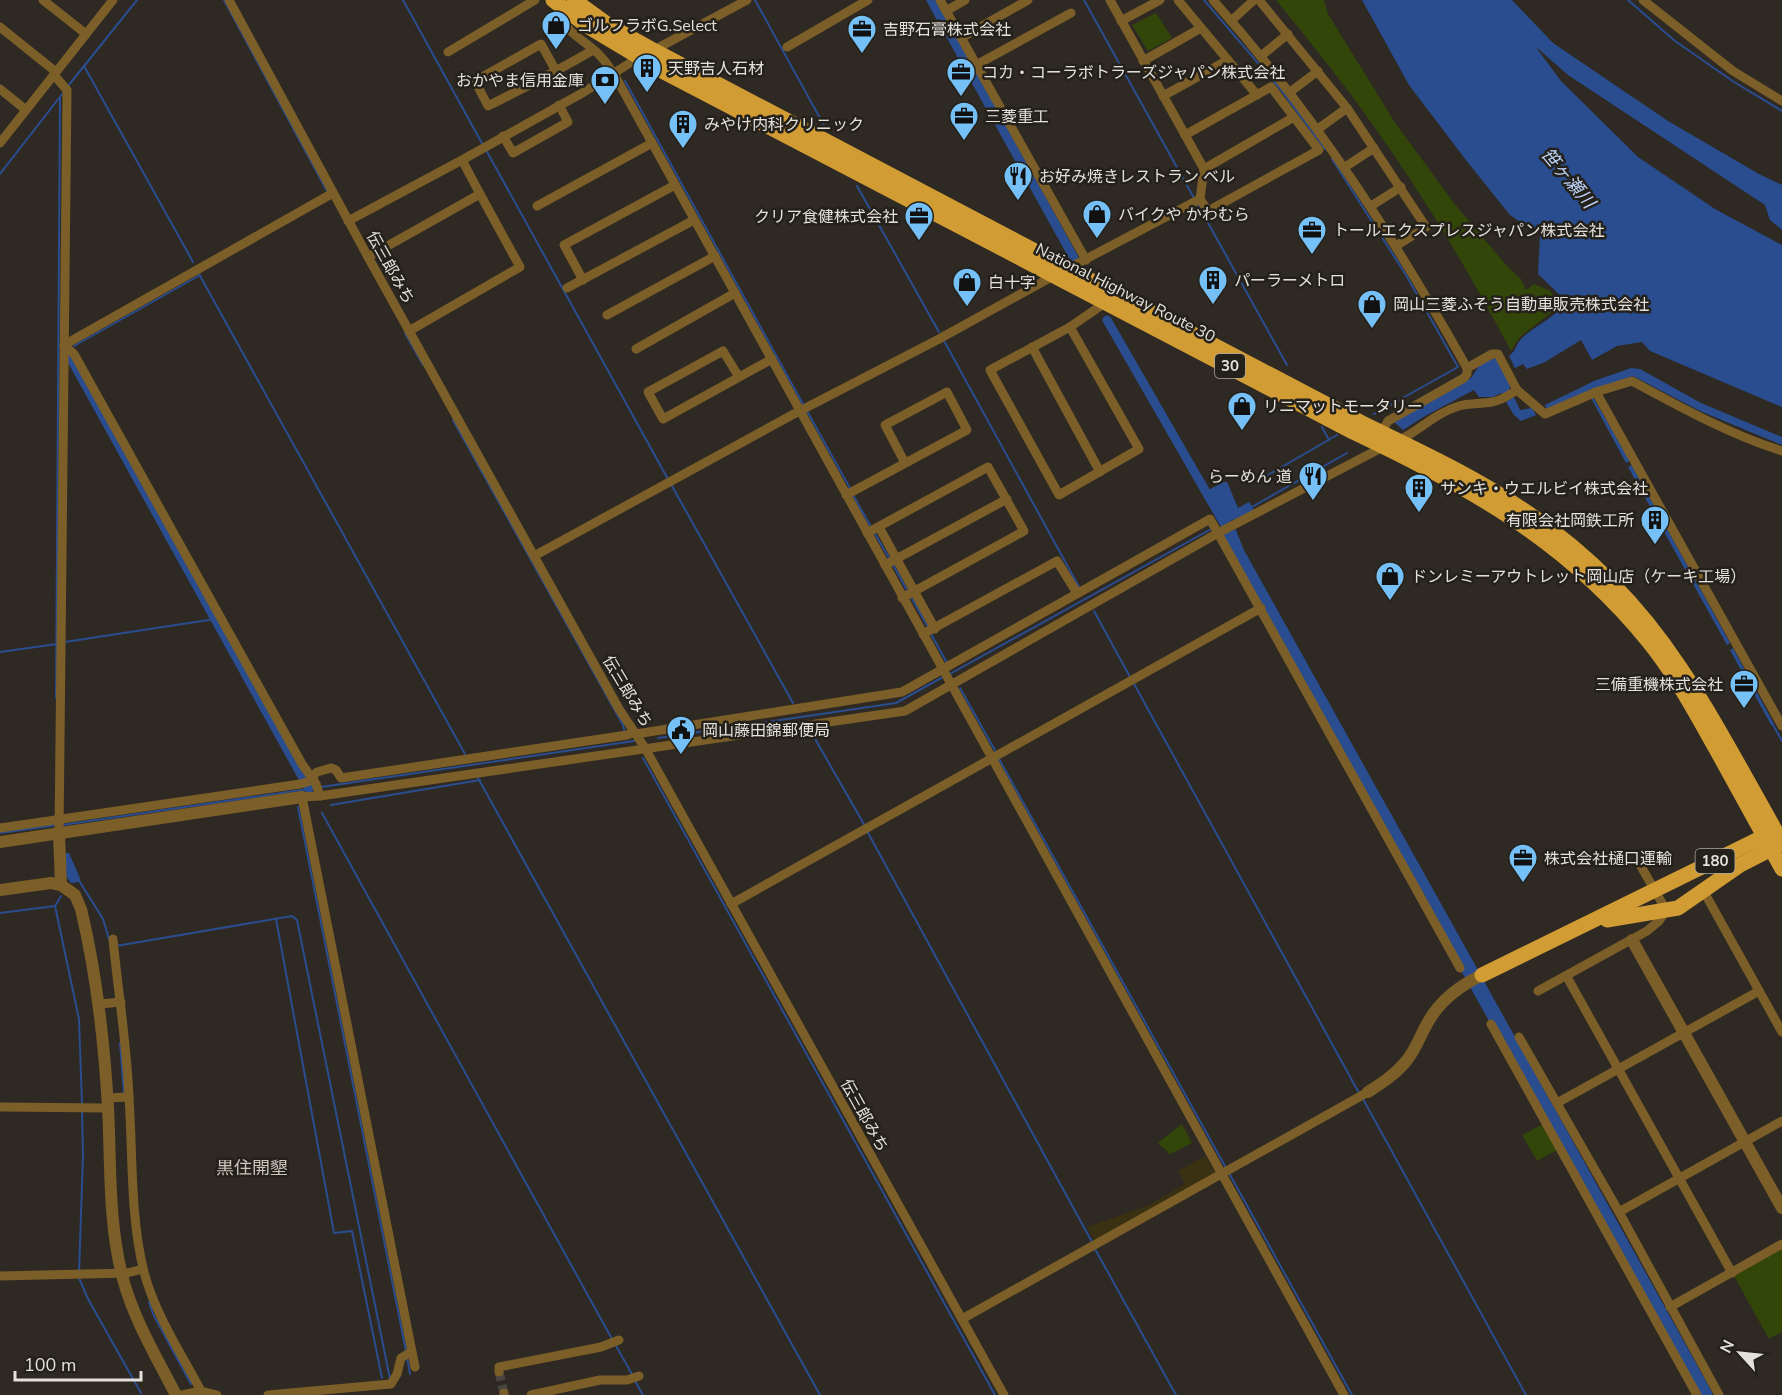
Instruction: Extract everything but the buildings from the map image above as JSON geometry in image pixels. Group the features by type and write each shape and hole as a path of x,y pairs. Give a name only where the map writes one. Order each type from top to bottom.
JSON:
{"highway":[{"name":"National Highway Route 30","path":"563,2 1070,268 1106,294"},
{"name":"National Highway Route 30","path":"563,2 587,26 641,58 1054,275 1106,294 1385,440 1472,479 1523,510 1579,553 1618,590 1659,637 1708,710 1776,839 1782,869"},
{"name":"180","path":"1578,928 1622,916 1678,908 1776,839"},
{"name":"180","path":"1578,928 1597,917 1776,839"},
{"path":"1482,975 1578,928"}],"street":[{"path":"43,0 86,34"},
{"path":"0,143 113,0"},
{"name":"伝三郎みち","path":"229,0 333,194 619,709 630,734 645,748 1004,1395"},
{"path":"448,52 534,0"},
{"path":"348,221 462,160 747,0"},
{"path":"787,47 853,4 868,0"},
{"path":"939,0 1086,260"},
{"path":"946,11 965,0"},
{"path":"961,38 1028,0"},
{"path":"534,556 1197,200 1204,169 1110,0"},
{"path":"1121,21 1160,0"},
{"path":"1178,0 1257,95"},
{"path":"1213,0 1261,56 1345,167 1396,246 1467,368 1464,378 1388,421 1385,440"},
{"path":"1231,21 1254,0"},
{"path":"1259,0 1347,108 1426,227 1396,246"},
{"path":"1643,0 1733,71 1782,101"},
{"path":"563,2 561,18 565,26 602,57 614,74 772,359 804,410 891,562 929,631 947,673 996,756 1226,1173 1344,1395"},
{"path":"976,65 1071,13"},
{"path":"0,27 55,73 66,89 59,826 61,885"},
{"path":"1143,61 1201,28"},
{"path":"1261,56 1288,34"},
{"path":"556,71 541,44 475,81 488,106 556,71 593,50"},
{"path":"1163,96 1228,60"},
{"path":"1290,93 1318,71"},
{"path":"1185,135 1271,87 1319,150 1208,211 1197,200"},
{"path":"0,89 26,110"},
{"path":"503,136 513,153 568,122 559,105"},
{"path":"1318,129 1347,108"},
{"path":"1204,169 1294,117"},
{"path":"537,206 652,142"},
{"path":"1345,167 1374,148"},
{"path":"409,331 520,267 462,160"},
{"path":"583,280 564,245 675,185"},
{"path":"1371,206 1401,187"},
{"path":"64,345 333,194"},
{"path":"368,257 480,194"},
{"path":"567,288 694,220"},
{"path":"608,315 715,256"},
{"path":"636,349 735,293"},
{"path":"1070,327 1139,449 1059,495 990,370 1070,327 1099,306 1106,294"},
{"path":"64,345 74,354 313,785"},
{"path":"1032,347 1100,472"},
{"path":"739,377 723,351 648,392 663,419 772,359"},
{"path":"1467,368 1496,353 1509,374 1514,392 1545,414 1632,381 1686,411 1754,442 1782,450"},
{"path":"850,493 968,430 947,392 885,425 905,463"},
{"path":"0,842 59,826 313,785 480,764 630,734 902,692 947,673 1207,538 1385,440 1408,436 1433,418 1460,405 1491,403 1514,392"},
{"path":"1593,394 1782,726"},
{"path":"873,530 988,467 1007,499 1024,531 908,594"},
{"path":"891,562 1007,499"},
{"path":"0,828 59,826 302,797 313,785 317,772 332,768 341,778 645,748 899,712 947,673 1077,593 1210,519 1460,968"},
{"path":"1197,528 1207,538"},
{"path":"929,631 1057,561 1077,593"},
{"path":"731,904 1261,608"},
{"path":"302,797 408,1354 415,1367"},
{"path":"1538,991 1632,940 1659,921 1666,910 1639,863"},
{"path":"0,890 51,883 61,885 75,895 81,909 100,1004 108,1103 110,1186 122,1273 138,1317 176,1395"},
{"path":"1703,890 1782,1032"},
{"path":"1632,940 1782,1208"},
{"path":"113,944 140,1270 159,1313 201,1391"},
{"path":"962,1319 1368,1092 1406,1062 1431,1017 1448,996 1482,975"},
{"path":"1567,976 1732,1273"},
{"path":"1557,1103 1759,991"},
{"path":"100,1004 118,1002"},
{"path":"1491,1024 1697,1395"},
{"path":"1519,1037 1619,1212 1719,1395"},
{"path":"0,1107 81,1108 126,1097"},
{"path":"1619,1212 1782,1121"},
{"path":"1670,1307 1782,1244"},
{"path":"0,1276 78,1275 140,1270"},
{"path":"500,1372 499,1367 601,1347 619,1340"},
{"path":"268,1395 391,1384 399,1361 408,1354"},
{"path":"531,1395 600,1380 627,1380 639,1376"},
{"path":"182,1395 201,1391 217,1395"}],"green space":[{"path":"1276,0 1324,0 1328,14 1394,121 1453,202 1506,265 1521,279 1526,290 1534,284 1549,290 1562,304 1520,337 1511,351 1453,248 1406,173 1348,91"},
{"path":"1156,13 1172,38 1148,51 1132,25"},
{"path":"1182,1124 1192,1143 1170,1154 1158,1143"},
{"path":"1543,1124 1557,1150 1537,1161 1522,1135"},
{"path":"1782,1249 1782,1332 1769,1339 1734,1276"}],"sand":[{"path":"1205,1156 1216,1174 1095,1241 1087,1227 1149,1205 1185,1184 1178,1171"}],"water":[{"name":"笹ヶ瀬川","path":"1362,0 1512,0 1553,43 1668,121 1782,185 1782,230 1770,220 1765,205 1568,75 1535,46 1561,81 1638,157 1715,209 1782,245 1782,407 1650,351 1642,342 1617,346 1592,360 1581,340 1545,362 1527,369 1523,364 1515,368 1509,356 1520,340 1552,316 1565,300 1538,274 1540,235 1510,215 1409,85"},
{"path":"1495,358 1500,360 1511,380 1509,391 1493,397 1479,397 1474,390 1403,430 1394,422 1471,378 1481,363"},
{"path":"1631,368 1640,369 1701,403 1782,437 1782,445 1700,411 1633,376 1547,410 1545,405 1594,381"},
{"path":"1514,397 1520,410 1532,408 1536,415 1521,421 1506,402"},
{"path":"1593,397 1630,461 1626,463 1591,398"},
{"path":"1632,465 1730,643 1727,645 1628,467"},
{"path":"1227,482 1238,508 1249,502 1254,510 1221,527 1201,492 1205,488 1207,491"},
{"path":"1733,648 1774,724 1771,725 1730,650"},
{"path":"64,853 69,853 80,878 79,882 71,883 65,875"}],"waterway":[{"path":"68,86 137,0"},
{"path":"224,0 327,191"},
{"path":"403,0 483,145"},
{"path":"755,0 826,129"},
{"path":"931,0 1074,258"},
{"path":"1084,0 1194,198"},
{"path":"1204,0 1281,90 1325,149"},
{"path":"1628,0 1675,41 1734,82 1782,111"},
{"path":"84,66 193,262"},
{"path":"625,81 804,406"},
{"path":"0,174 63,93"},
{"path":"56,698 60,98"},
{"path":"486,150 669,481"},
{"path":"1332,159 1406,275 1458,367 1374,414"},
{"path":"857,186 939,332"},
{"path":"1197,203 1287,365"},
{"path":"199,274 465,754"},
{"path":"74,346 200,275"},
{"path":"1107,320 1210,499"},
{"path":"405,333 423,365"},
{"path":"943,339 1079,587"},
{"path":"70,357 309,789"},
{"path":"807,411 851,490"},
{"path":"453,420 623,725 625,733"},
{"path":"1322,427 1329,440"},
{"path":"1261,479 1337,435"},
{"path":"1250,508 1347,453"},
{"path":"672,486 793,703"},
{"path":"853,495 871,527"},
{"path":"948,675 1213,528"},
{"path":"874,532 889,558"},
{"path":"1233,544 1235,532"},
{"path":"1229,533 1237,553 1471,973"},
{"path":"892,563 908,592"},
{"path":"911,597 929,629"},
{"path":"1094,611 1130,677"},
{"path":"65,642 215,619"},
{"path":"931,634 947,663"},
{"path":"0,652 57,644"},
{"path":"658,738 896,703 943,677"},
{"path":"1133,682 1359,1093"},
{"path":"960,688 997,754"},
{"path":"1772,723 1782,741"},
{"path":"810,730 865,826"},
{"path":"321,787 634,741"},
{"path":"643,758 995,1395"},
{"path":"999,759 1226,1168"},
{"path":"478,778 820,1395"},
{"path":"331,805 480,780"},
{"path":"62,825 315,788"},
{"path":"298,807 406,1351"},
{"path":"322,813 612,1339"},
{"path":"0,833 57,825"},
{"path":"867,831 1092,1242"},
{"path":"78,879 103,919 109,939"},
{"path":"0,913 55,906 61,896"},
{"path":"55,906 79,1019 82,1105"},
{"path":"116,946 292,916 297,920 390,1379"},
{"path":"276,919 334,1233 352,1231 382,1378"},
{"path":"1477,984 1705,1395"},
{"path":"120,1043 124,1094"},
{"path":"1363,1099 1526,1395"},
{"path":"79,1273 83,1156 82,1110"},
{"path":"1229,1173 1352,1395"},
{"path":"1095,1249 1176,1395"},
{"path":"79,1278 88,1299 141,1393"},
{"path":"149,1302 153,1314 191,1384"},
{"path":"615,1344 633,1376"},
{"path":"407,1357 410,1374"},
{"path":"635,1381 643,1395"}],"tunnel":[{"path":"499,1372 504,1393"}],"place":[{"name":"ゴルフラボG.Select","path":"556,50"},
{"name":"吉野石膏株式会社","path":"862,54"},
{"name":"天野吉人石材","path":"647,94"},
{"name":"コカ・コーラボトラーズジャパン株式会社","path":"961,98"},
{"name":"おかやま信用金庫","path":"605,106"},
{"name":"三菱重工","path":"964,142"},
{"name":"みやけ内科クリニック","path":"683,150"},
{"name":"お好み焼きレストラン ベル","path":"1018,202"},
{"name":"バイクや かわむら","path":"1097,240"},
{"name":"クリア食健株式会社","path":"919,242"},
{"name":"トールエクスプレスジャパン株式会社","path":"1312,256"},
{"name":"パーラーメトロ","path":"1213,306"},
{"name":"白十字","path":"967,308"},
{"name":"岡山三菱ふそう自動車販売株式会社","path":"1372,330"},
{"name":"リニマットモータリー","path":"1242,432"},
{"name":"らーめん 道","path":"1313,502"},
{"name":"サンキ・ウエルビイ株式会社","path":"1419,514"},
{"name":"有限会社岡鉄工所","path":"1655,546"},
{"name":"ドンレミーアウトレット岡山店（ケーキ工場）","path":"1390,602"},
{"name":"三備重機株式会社","path":"1744,710"},
{"name":"岡山藤田錦郵便局","path":"681,756"},
{"name":"株式会社樋口運輸","path":"1523,884"}],"district":[{"name":"黒住開墾","path":"252,1168"}]}
